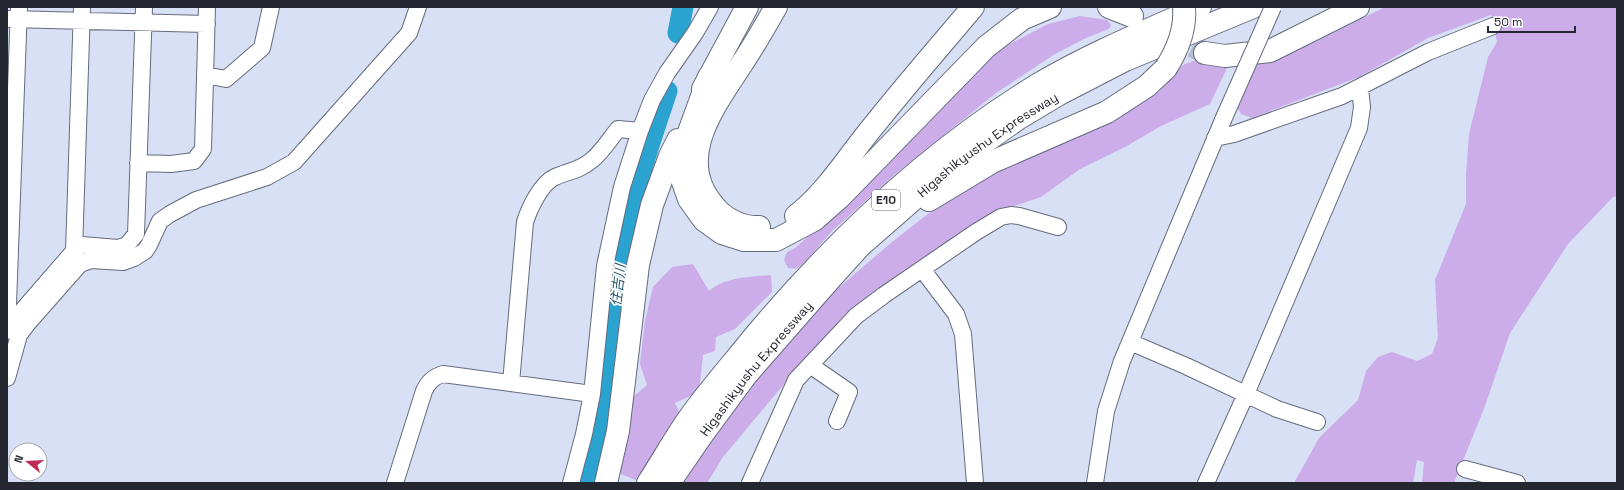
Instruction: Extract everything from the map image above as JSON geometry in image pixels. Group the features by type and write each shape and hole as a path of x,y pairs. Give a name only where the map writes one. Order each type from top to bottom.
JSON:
{"highway":[{"path":"606,483 618,432 638,265 652,205 670,156 709,77 747,7"},
{"path":"776,7 758,40 710,113 702,132 698,147 697,171 703,192 712,205 731,220 748,226 775,225 786,221 795,216 813,201 874,125 973,7"},
{"path":"709,77 681,154 682,178 688,199 704,220 722,233 744,240 776,240 814,220 840,197 986,47 1022,19 1050,7"},
{"path":"1109,7 1132,16"},
{"path":"860,246 911,211 992,162 1107,112 1147,86 1166,68 1176,52 1184,22 1184,7"},
{"name":"Higashikyushu Expressway","path":"648,483 692,414 778,308 840,242 915,174 977,124 1040,84 1106,49 1200,7"},
{"name":"Higashikyushu Expressway","path":"669,483 747,374 860,246 955,164 1019,118 1061,93 1125,60 1253,7"},
{"path":"1205,53 1225,56 1270,50 1358,7"}],"street":[{"path":"8,330 74,251 82,244 118,248 127,244 136,234 144,7"},
{"path":"138,163 171,164 194,161 203,149 208,7"},
{"path":"205,75 226,79 262,48 271,7"},
{"path":"7,378 19,336 28,323 80,264 91,260 123,262 134,258 145,251 160,221 170,214 196,200 267,177 294,162 409,33 418,7"},
{"path":"571,483 584,434 592,394 605,266 622,187 640,131 652,100 710,7"},
{"path":"1094,483 1106,411 1130,342 1215,138 1273,7"},
{"path":"74,251 82,14"},
{"path":"8,330 10,138 15,15 82,14 143,23 207,24"},
{"path":"1215,138 1234,134 1342,96 1436,48 1493,26"},
{"path":"1206,483 1246,394 1359,128 1362,107 1360,88"},
{"path":"511,384 525,222 529,209 548,182 555,177 575,171 592,160 618,129 640,131"},
{"path":"750,483 791,388 796,380 856,316 976,232 1001,217 1011,215 1019,216 1058,227"},
{"path":"922,269 956,314 963,334 975,483"},
{"path":"1130,342 1283,411 1317,422"},
{"path":"810,365 849,392 837,421"},
{"path":"395,483 428,383 436,377 443,374 592,394"},
{"path":"1465,469 1498,480 1518,483"}],"shaded area":[{"path":"1385,7 1617,7 1617,196 1613,197 1568,244 1510,333 1485,406 1454,483 1422,483 1424,462 1417,460 1413,483 1294,483 1319,438 1358,400 1366,371 1378,357 1392,352 1417,361 1432,354 1438,338 1435,280 1466,204 1466,174 1469,134 1488,57 1497,42 1491,15 1428,38 1359,77 1252,118 1241,114 1237,107 1243,89 1256,66 1264,59 1315,42"},
{"path":"1080,16 1107,20 1111,25 1109,29 1086,38 1055,54 996,93 892,177 832,231 804,263 796,269 788,268 784,260 787,252 795,248 811,234 964,77 1004,47 1048,24"},
{"path":"1198,59 1228,66 1210,104 1161,126 1125,147 1080,169 1041,197 997,212 924,259 846,313 723,457 707,483 677,483 742,397 829,296 892,242 979,174 1120,113 1159,92 1183,65"},
{"path":"693,264 709,291 715,286 730,280 771,275 772,292 735,329 716,337 715,351 703,355 699,392 675,403 680,414 638,481 616,472 626,448 633,397 647,385 640,364 645,321 653,287 672,267"}],"waterway":[{"name":"住吉川","path":"678,33 683,7"},
{"name":"住吉川","path":"585,483 598,435 605,398 618,281 627,226 642,168 667,91"}],"tunnel":[{"path":"1163,32 1205,53"}]}
